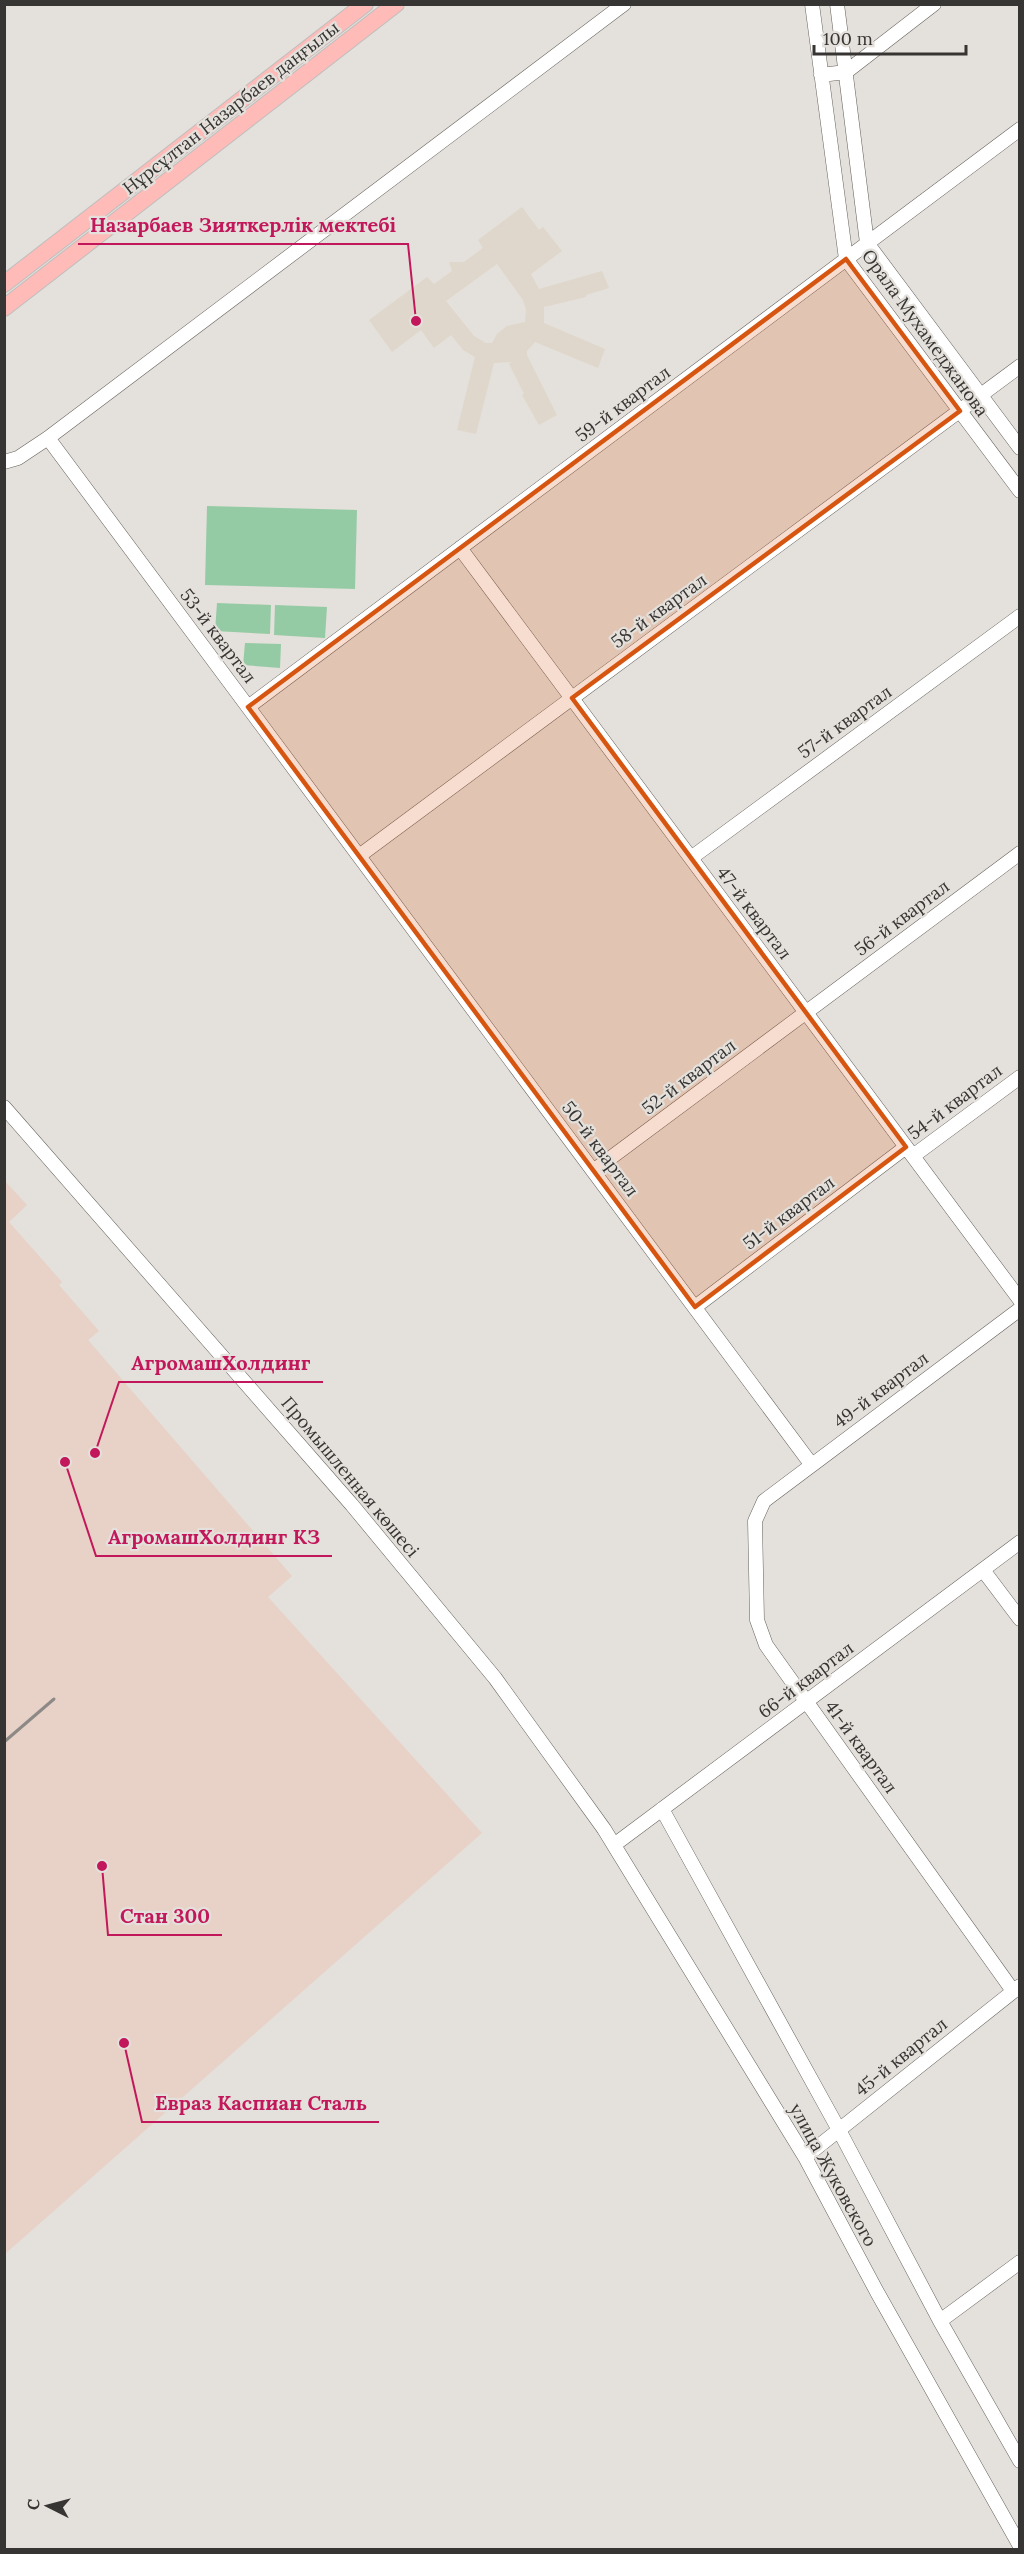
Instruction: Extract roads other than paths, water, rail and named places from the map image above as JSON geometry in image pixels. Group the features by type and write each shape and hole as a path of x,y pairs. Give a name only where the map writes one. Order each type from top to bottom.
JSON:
{"main road":[{"name":"Нұрсұлтан Назарбаев даңғылы","path":"4,284 365,4"},
{"name":"Нұрсұлтан Назарбаев даңғылы","path":"4,308 396,4"}],"street":[{"path":"4,462 18,458 48,438 624,4"},
{"name":"Орала Мухамеджанова","path":"812,4 846,259 1020,491"},
{"name":"Орала Мухамеджанова","path":"837,4 867,243 1020,448"},
{"path":"821,75 846,72 934,4"},
{"name":"59-й квартал","path":"248,706 1020,129"},
{"name":"58-й квартал","path":"359,856 1020,366"},
{"name":"53-й квартал","path":"48,438 359,856"},
{"name":"47-й квартал","path":"460,548 1020,1300"},
{"name":"57-й квартал","path":"691,858 1020,616"},
{"name":"56-й квартал","path":"806,1013 1020,853"},
{"name":"50-й квартал","path":"359,856 811,1464"},
{"name":"52-й квартал","path":"593,1171 806,1013"},
{"name":"54-й квартал","path":"909,1152 1020,1077"},
{"name":"Промышленная көшесі","path":"4,1107 352,1505 495,1678 604,1829"},
{"name":"51-й квартал","path":"695,1307 909,1152"},
{"name":"49-й квартал","path":"764,1501 1020,1308"},
{"name":"41-й квартал","path":"764,1501 755,1521 757,1620 766,1645 1016,1989"},
{"name":"66-й квартал","path":"614,1845 1020,1542"},
{"path":"983,1570 1020,1619"},
{"path":"662,1809 839,2130 940,2321 1020,2461"},
{"name":"улица Жуковского","path":"604,1829 805,2157 877,2292 1018,2538"},
{"name":"45-й квартал","path":"805,2157 1016,1989"},
{"path":"940,2321 1020,2262"}],"railway":[{"path":"4,1742 54,1699"}],"place":[{"name":"Назарбаев Зияткерлік мектебі","path":"416,321"},
{"name":"АгромашХолдинг","path":"95,1453"},
{"name":"АгромашХолдинг КЗ","path":"65,1462"},
{"name":"Стан 300","path":"102,1866"},
{"name":"Евраз Каспиан Сталь","path":"124,2043"}]}
